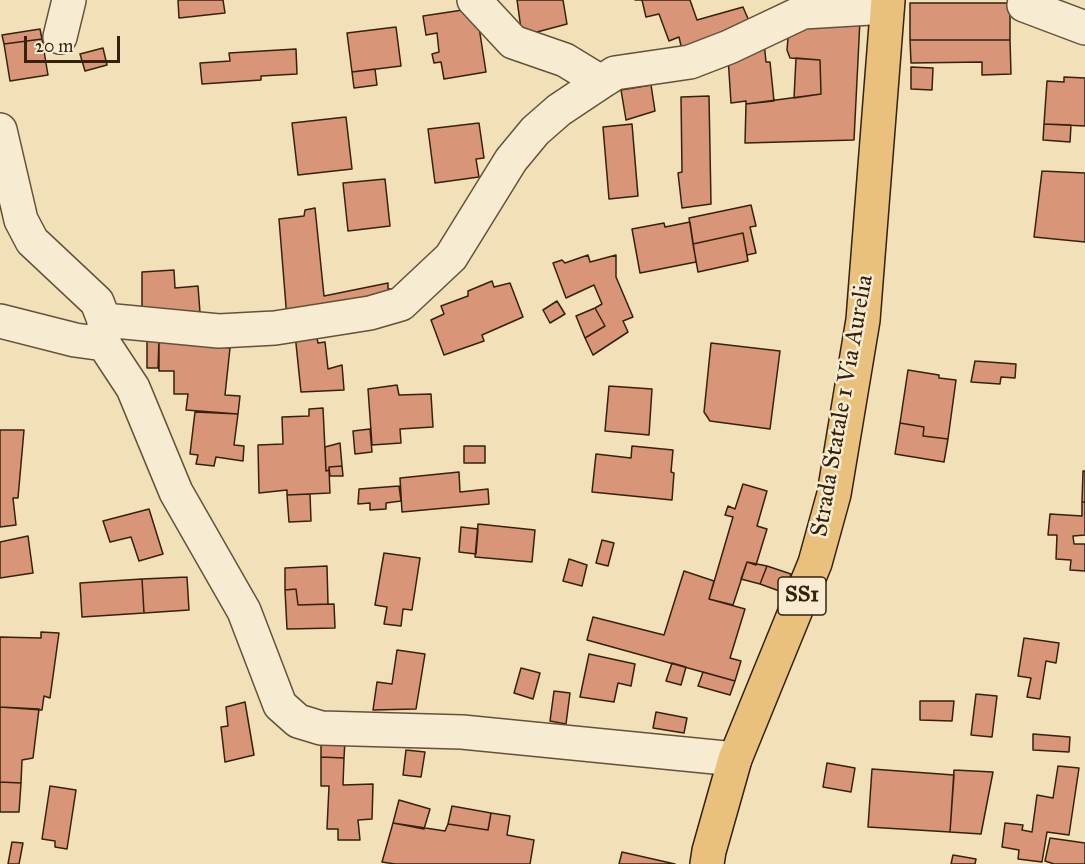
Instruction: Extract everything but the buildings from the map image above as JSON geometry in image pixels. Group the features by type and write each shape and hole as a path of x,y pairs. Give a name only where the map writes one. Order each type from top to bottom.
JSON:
{"main road":[{"name":"Strada Statale 1 Via Aurelia","path":"707,864 735,759 815,563 834,494 863,320 888,3"}],"street":[{"path":"60,37 69,0"},
{"path":"474,0 513,42 536,48 565,60 601,82"},
{"path":"0,321 75,340 104,332 160,327 219,331 275,328 370,313 401,304 451,257 511,160 535,131 559,110 615,73 690,62 729,47 803,12 888,3"},
{"path":"1024,4 1085,28"},
{"path":"0,129 21,220 33,241 97,302 104,332 133,388 176,492 244,611 280,705 298,720 321,728 462,732 735,759"}]}
